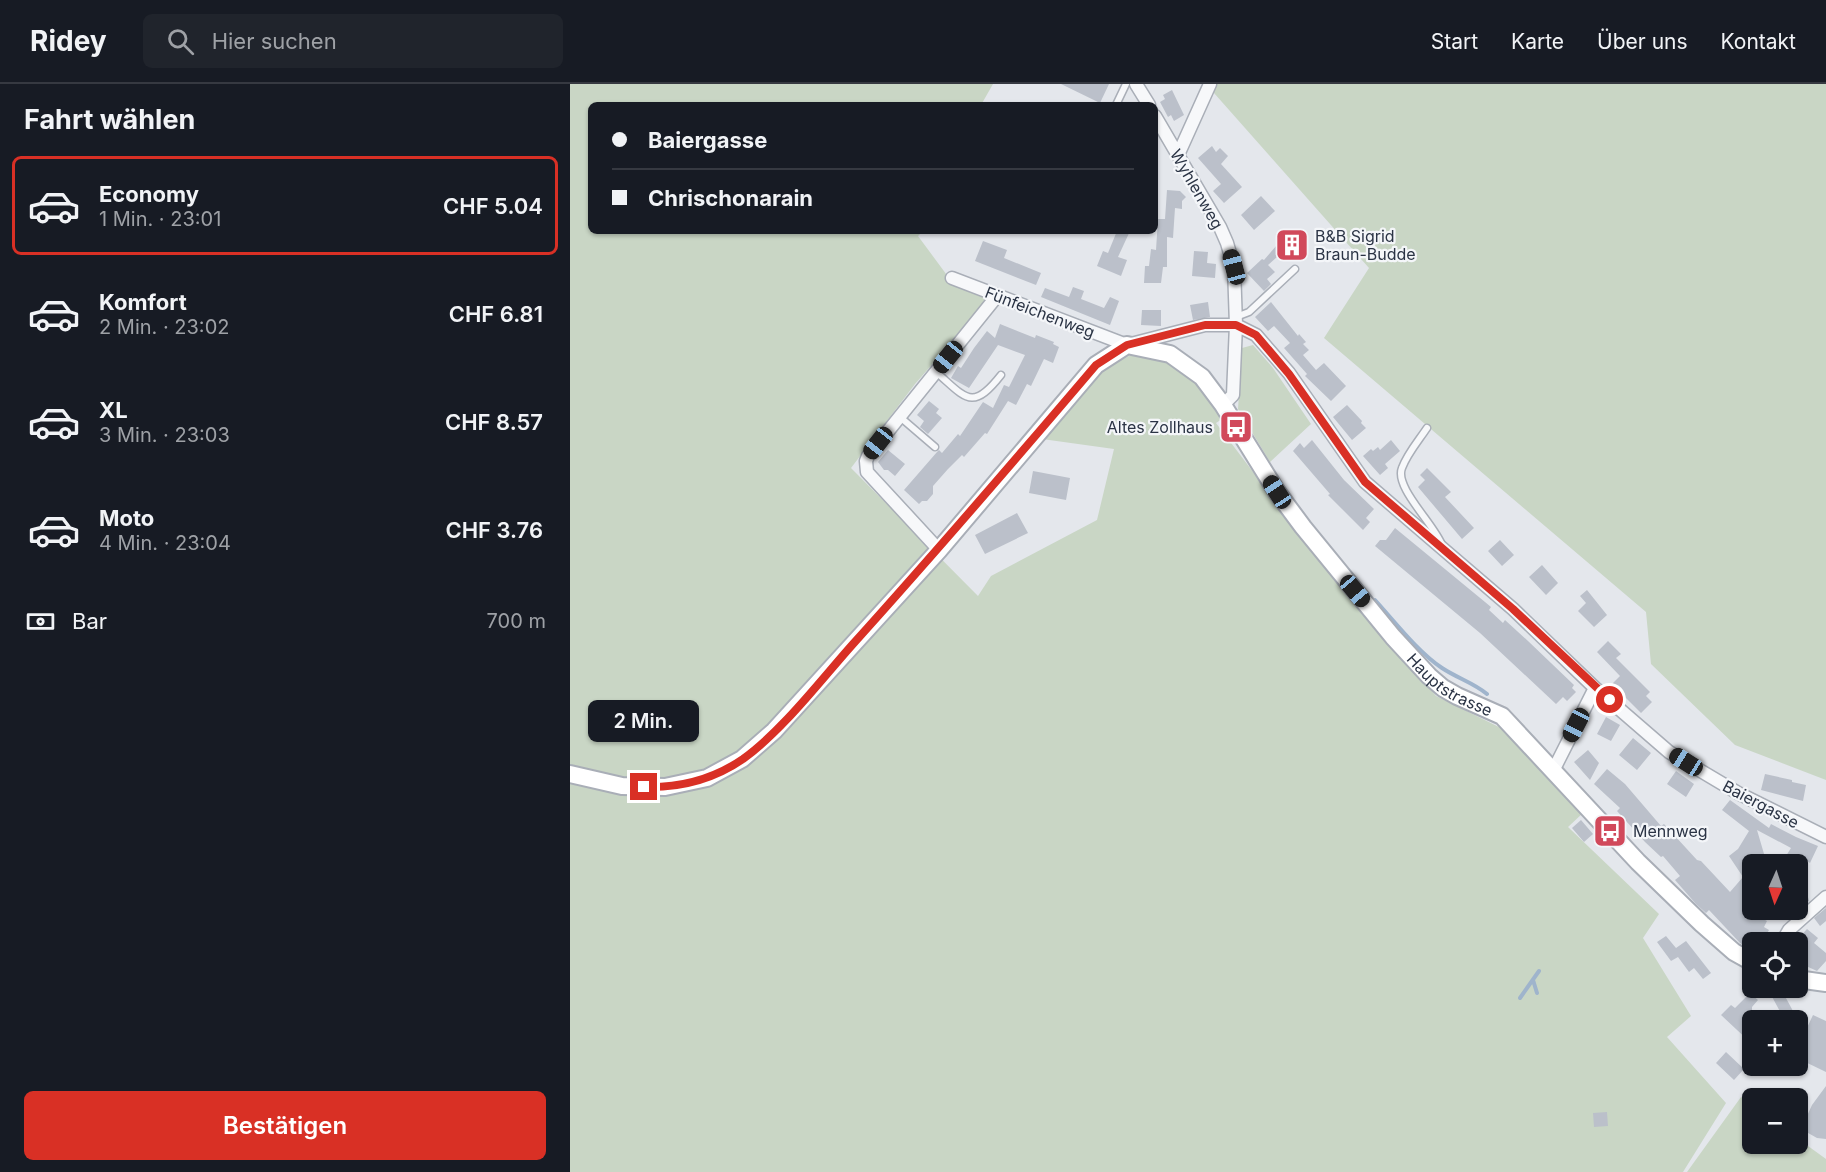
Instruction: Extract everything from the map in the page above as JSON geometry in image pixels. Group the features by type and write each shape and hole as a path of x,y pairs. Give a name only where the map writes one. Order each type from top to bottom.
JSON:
{"street":[{"path":"1136,84 1147,102"},
{"path":"1178,155 1210,84"},
{"name":"Wyhlenweg","path":"1158,121 1227,243 1234,267 1236,321 1233,395 1219,400"},
{"name":"Fünfeichenweg","path":"952,278 1127,345"},
{"path":"939,550 871,477 865,467 868,456 997,296"},
{"path":"570,774 622,786 665,787 707,778 742,759 774,731 939,550 1096,365 1127,345 1205,325 1236,321"},
{"name":"Baiergasse","path":"1236,321 1256,335 1289,374 1365,482 1513,609 1595,688 1669,752 1738,794 1826,837"},
{"name":"Hauptstrasse","path":"1127,345 1170,354 1202,377 1277,492 1393,637 1443,688 1468,702 1502,716 1638,862 1734,952 1742,956"},
{"path":"1553,771 1595,688"},
{"path":"1788,932 1826,897"},
{"path":"1808,981 1826,983"}],"lane":[{"path":"1117,102 1126,84"},
{"path":"1236,321 1249,312 1295,269"},
{"path":"936,372 966,398 977,398 988,392 1001,375"},
{"path":"899,417 935,447"},
{"path":"1427,428 1402,468 1399,478 1405,490 1438,533 1443,549"}],"green space":[{"path":"570,84 993,84 983,102 588,102 588,234 920,234 918,236 952,282 989,299 915,384 851,468 978,596 991,576 1097,520 1114,449 1042,439 1103,369 1133,354 1168,362 1198,383 1222,419 1216,423 1294,526 1436,696 1507,731 1583,813 1568,827 1659,914 1643,938 1691,1016 1667,1037 1726,1103 1683,1172 570,1172"},
{"path":"1213,84 1826,84 1826,780 1735,745 1651,664 1646,612 1324,338 1369,268 1214,93"},
{"path":"1253,345 1273,368 1311,424 1270,462 1238,409 1242,348"},
{"path":"1741,1097 1742,1154 1808,1154 1808,1146 1826,1159 1826,1172 1687,1172"}],"building":[{"path":"1061,84 1109,84 1100,102"},
{"path":"1172,90 1184,115 1174,121 1171,115 1168,117 1160,102 1165,99 1163,95"},
{"path":"1212,146 1216,152 1220,148 1228,156 1221,164 1242,187 1224,203 1213,191 1221,184 1198,158"},
{"path":"1167,190 1180,191 1186,197 1182,201 1182,209 1175,208 1173,238 1167,237 1167,267 1163,267 1161,283 1144,283 1145,266 1149,266 1151,249 1156,250 1158,219 1165,219"},
{"path":"1261,196 1275,211 1254,230 1241,215"},
{"path":"1290,230 1304,246 1293,256 1286,249 1268,265 1275,272 1267,279 1271,284 1264,291 1247,273 1262,259 1264,260"},
{"path":"1116,234 1129,234 1118,257 1127,260 1121,276 1097,266 1103,251 1108,253"},
{"path":"983,241 1007,250 1004,258 1041,273 1036,285 975,261"},
{"path":"1194,251 1208,252 1207,263 1216,264 1215,278 1192,276"},
{"path":"1073,287 1084,291 1081,299 1104,308 1110,297 1119,301 1110,325 1041,297 1045,288 1069,297"},
{"path":"1208,302 1210,317 1193,320 1190,305"},
{"path":"1271,302 1298,336 1299,334 1306,342 1303,344 1309,350 1303,355 1316,370 1324,363 1346,386 1331,401 1305,376 1307,374 1284,348 1290,343 1274,326 1268,331 1255,317"},
{"path":"1142,310 1161,310 1161,326 1141,325"},
{"path":"1000,324 1035,338 1036,335 1054,342 1053,344 1059,347 1053,363 1044,359 1031,386 1027,384 1016,405 1008,401 987,434 985,433 964,457 962,455 948,469 933,486 933,494 927,501 919,504 904,490 939,450 942,453 958,434 960,436 983,402 993,408 1004,385 1009,387 1025,355 998,345 969,388 951,378 958,366 961,368 987,331 995,338"},
{"path":"929,401 939,409 936,413 942,418 928,434 920,427 924,421 917,415"},
{"path":"1347,405 1366,428 1352,440 1333,417"},
{"path":"1312,440 1344,480 1374,509 1366,518 1370,522 1363,530 1328,495 1330,494 1293,451 1300,443 1304,448"},
{"path":"1391,440 1400,451 1385,464 1388,468 1380,475 1363,456 1371,449 1373,451 1378,447 1380,450"},
{"path":"888,450 905,464 895,476 888,470 884,470 878,462"},
{"path":"1427,468 1451,492 1445,497 1474,528 1462,539 1418,487 1425,480 1420,475"},
{"path":"1033,471 1070,478 1066,500 1029,493"},
{"path":"1017,513 1028,533 985,554 975,535"},
{"path":"1395,528 1491,607 1489,610 1503,623 1505,620 1574,685 1572,688 1576,692 1567,701 1563,697 1556,704 1480,633 1375,546 1380,540 1386,540"},
{"path":"1500,540 1514,555 1502,566 1488,551"},
{"path":"1542,565 1558,583 1546,595 1529,577"},
{"path":"1587,590 1607,615 1594,627 1578,611 1586,603 1580,596"},
{"path":"1608,641 1621,654 1616,658 1650,692 1646,696 1652,702 1641,713 1612,684 1620,676 1597,652"},
{"path":"1606,717 1620,725 1611,741 1597,734"},
{"path":"1633,738 1651,753 1637,770 1619,755"},
{"path":"1588,750 1599,763 1590,780 1574,762"},
{"path":"1607,769 1625,784 1661,826 1664,824 1730,892 1742,878 1742,920 1765,920 1767,921 1764,927 1769,930 1768,932 1742,932 1742,944 1740,943 1709,910 1706,913 1696,904 1675,880 1680,876 1663,856 1661,857 1645,842 1617,811 1620,808 1594,784"},
{"path":"1676,771 1694,784 1686,797 1667,784"},
{"path":"1765,774 1806,785 1803,801 1761,790"},
{"path":"1730,800 1769,828 1771,824 1818,846 1810,863 1808,854 1787,854 1791,848 1757,830 1764,854 1742,854 1742,876 1729,856 1738,849 1749,831 1722,810"},
{"path":"1581,820 1593,834 1584,842 1572,828"},
{"path":"1826,908 1826,921 1820,926 1814,918"},
{"path":"1807,929 1818,938 1814,943 1826,953 1826,961 1817,971 1808,967 1808,932 1804,932"},
{"path":"1666,936 1676,948 1686,941 1711,973 1703,979 1694,968 1689,972 1678,957 1671,961 1657,942"},
{"path":"1745,998 1758,1000 1752,1010 1742,1010 1742,1035 1721,1015 1731,1005 1735,1008"},
{"path":"1773,998 1786,998 1792,1010 1779,1010"},
{"path":"1813,1015 1826,1021 1826,1072 1808,1063 1808,1026"},
{"path":"1726,1052 1742,1067 1742,1071 1734,1080 1716,1063"},
{"path":"1826,1086 1826,1139 1817,1138 1808,1133 1808,1114"},
{"path":"1607,1112 1608,1126 1594,1127 1593,1113"}],"waterway":[{"path":"1375,600 1424,654 1448,672 1487,694"},
{"path":"1520,998 1539,971"},
{"path":"1533,980 1537,993"}],"place":[{"name":"B&B Sigrid Braun-Budde","path":"1292,245"},
{"name":"Altes Zollhaus","path":"1236,427"},
{"name":"Mennweg","path":"1610,831"}],"route":[{"path":"644,787 665,787 707,778 742,759 774,731 939,550 1096,365 1127,345 1205,325 1236,325 1256,335 1289,374 1365,482 1513,609 1610,700"}]}
